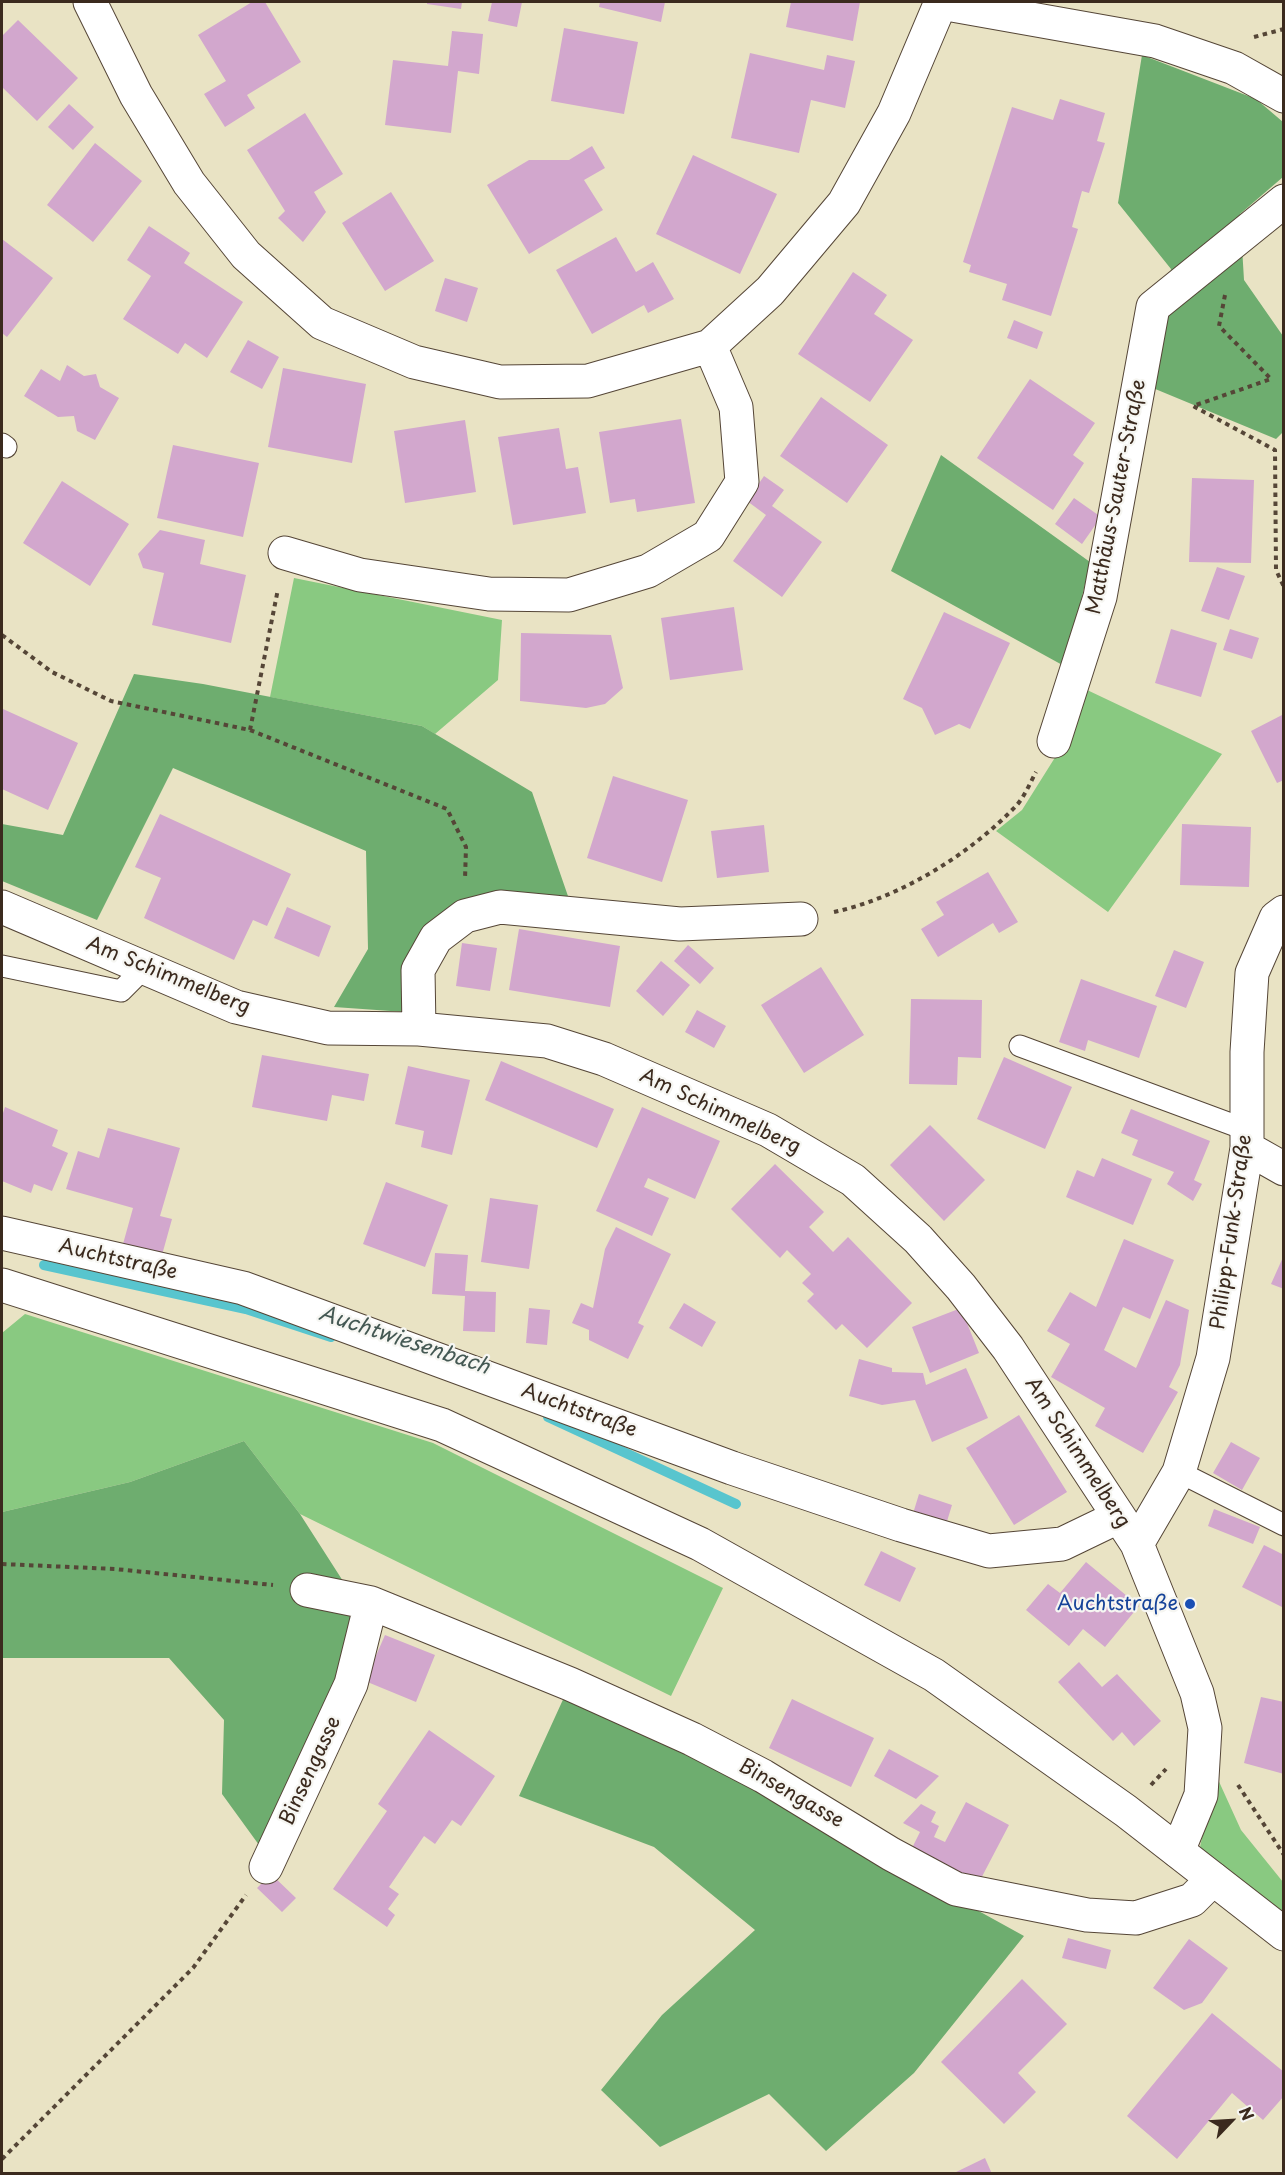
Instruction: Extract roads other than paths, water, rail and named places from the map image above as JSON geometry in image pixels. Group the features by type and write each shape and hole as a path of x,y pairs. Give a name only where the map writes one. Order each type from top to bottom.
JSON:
{"street":[{"path":"90,2 136,95 189,183 246,255 322,322 414,362 500,382 588,381 710,346 770,291 844,203 894,113 941,2 1155,41 1234,68 1284,96"},
{"name":"Matthäus-Sauter-Straße","path":"1054,741 1100,597 1153,307 1284,201"},
{"path":"285,553 360,576 489,594 570,595 648,571 708,536 742,482 736,407 710,346"},
{"name":"Am Schimmelberg","path":"2,907 236,1007 328,1028 419,1029 547,1041 604,1059 768,1130 853,1180 918,1239 961,1287 1008,1348 1137,1544 1197,1693 1205,1728 1201,1795 1178,1851"},
{"path":"419,1029 418,970 436,938 465,916 501,907 680,924 801,920"},
{"name":"Philipp-Funk-Straße","path":"1137,1544 1179,1472 1213,1358 1247,1139 1252,973 1276,918 1284,912"},
{"path":"1247,1139 1284,1169"},
{"name":"Auchtstraße","path":"2,1233 243,1288 732,1468 901,1525 989,1551 1062,1544 1118,1517"},
{"path":"2,1285 442,1425 700,1544 934,1675 1125,1811 1284,1934"},
{"name":"Binsengasse","path":"307,1590 371,1603 570,1684 692,1739 763,1776 891,1854 956,1889 1087,1915 1136,1918 1192,1900 1213,1879"},
{"name":"Binsengasse","path":"266,1867 351,1684 371,1603"}],"lane":[{"path":"2,966 121,991 144,968"},
{"path":"1020,1046 1247,1139"},
{"path":"1179,1472 1284,1525"}],"waterway":[{"name":"Auchtwiesenbach","path":"44,1265 246,1309 331,1337"},
{"name":"Auchtwiesenbach","path":"548,1417 736,1504"}],"place":[{"name":"Auchtstraße","path":"1190,1604"}]}
